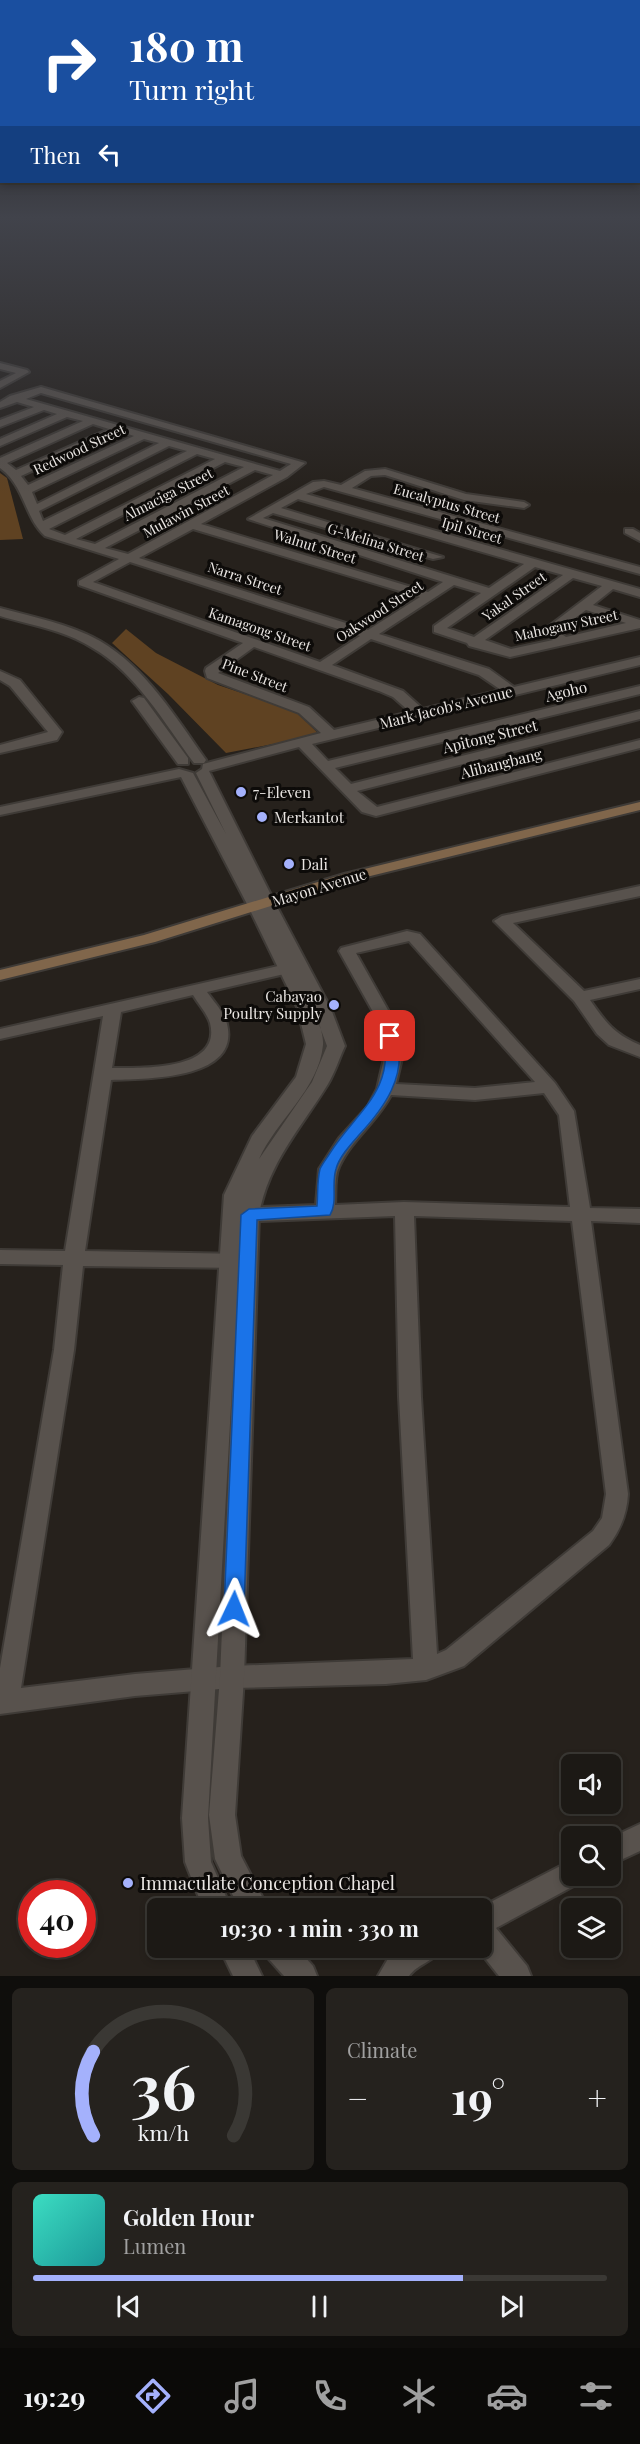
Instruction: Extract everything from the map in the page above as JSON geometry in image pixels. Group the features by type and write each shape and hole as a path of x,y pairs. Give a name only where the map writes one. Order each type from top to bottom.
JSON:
{"main road":[{"name":"Mayon Avenue","path":"0,975 149,939 369,872 640,806"}],"street":[{"path":"0,366 24,373 0,385"},
{"name":"Mulawin Street","path":"17,399 41,390 300,463 253,492 83,584"},
{"path":"0,394 283,475"},
{"path":"0,405 17,399"},
{"path":"0,424 42,406"},
{"path":"0,443 67,414"},
{"path":"0,463 92,421"},
{"path":"17,474 119,428"},
{"name":"Redwood Street","path":"27,490 144,435"},
{"path":"34,509 169,442"},
{"path":"0,463 17,474 27,490 42,528 197,450"},
{"path":"68,539 224,458"},
{"name":"Almaciga Street","path":"96,548 253,466"},
{"path":"343,489 369,473 385,472 423,482 464,497 524,505"},
{"name":"Eucalyptus Street","path":"255,520 319,483 640,571"},
{"name":"Ipil Street","path":"253,492 291,498 640,593"},
{"path":"272,509 437,557"},
{"name":"G-Melina Street","path":"255,520 489,592"},
{"name":"Walnut Street","path":"193,525 430,596"},
{"name":"Narra Street","path":"42,528 68,539 484,672 510,691"},
{"path":"629,531 640,538"},
{"path":"417,570 460,543"},
{"name":"Mahogany Street","path":"532,563 438,628 473,643 510,653 640,624"},
{"name":"Yakal Street","path":"473,643 571,574"},
{"name":"Oakwood Street","path":"322,666 452,580"},
{"name":"Kamagong Street","path":"83,584 398,694 420,714"},
{"path":"565,641 554,635 552,630 611,585"},
{"path":"582,605 640,624"},
{"path":"0,612 84,638 104,649 128,670 203,765 262,904 293,967 315,1044 304,1078 258,1140 233,1195 241,1215 195,1818 198,1862 213,1898"},
{"path":"0,621 75,644 96,654 124,679 262,904"},
{"name":"Pine Street","path":"252,642 218,665 211,671 212,675 304,710 331,735"},
{"name":"Mark Jacob's Avenue","path":"181,769 253,754 640,661"},
{"path":"0,675 15,683 55,732 52,737 0,749"},
{"name":"Agoho","path":"325,766 640,690"},
{"name":"Apitong Street","path":"348,789 640,715"},
{"path":"302,742 348,789"},
{"name":"Alibangbang","path":"348,789 370,811 375,812 640,744"},
{"path":"0,811 181,769"},
{"path":"640,891 502,921 579,998 609,1036 640,1051"},
{"path":"113,1008 105,1074 74,1258 64,1350 4,1701 135,1685 232,1677 386,1673 426,1669 455,1658 494,1629 602,1538 616,1514 617,1494 568,1115 549,1087 420,940 407,936 347,951 386,1020 394,1053 386,1089 375,1109 345,1142 328,1169 325,1211"},
{"path":"0,1034 198,991 293,967"},
{"path":"579,998 640,984"},
{"path":"105,1074 191,1067 212,1056 221,1041 218,1023 198,991"},
{"path":"386,1089 474,1094 549,1087"},
{"path":"241,1215 404,1209 640,1216"},
{"path":"404,1209 409,1386 426,1669"},
{"path":"0,1257 238,1261"},
{"path":"238,1261 232,1677 222,1815 228,1858 249,1898"},
{"path":"621,1846 640,1837"},
{"path":"492,1916 561,1879"},
{"path":"492,1945 517,1976"},
{"path":"238,1958 242,1969 249,1976"},
{"path":"285,1958 298,1975"},
{"path":"392,1976 407,1958"}],"shaded area":[{"path":"0,473 7,478 23,539 0,540"},
{"path":"126,629 156,653 218,685 295,711 320,735 226,753 168,694 112,643"}],"place":[{"name":"7-Eleven","path":"241,792"},
{"name":"Merkantot","path":"262,817"},
{"name":"Dali","path":"289,864"},
{"name":"Cabayao Poultry Supply","path":"334,1005"},
{"name":"Immaculate Conception Chapel","path":"128,1883"}],"route":[{"path":"234,1609 249,1215 325,1211 328,1169 345,1142 375,1109 386,1089 394,1053 390,1036"}]}
